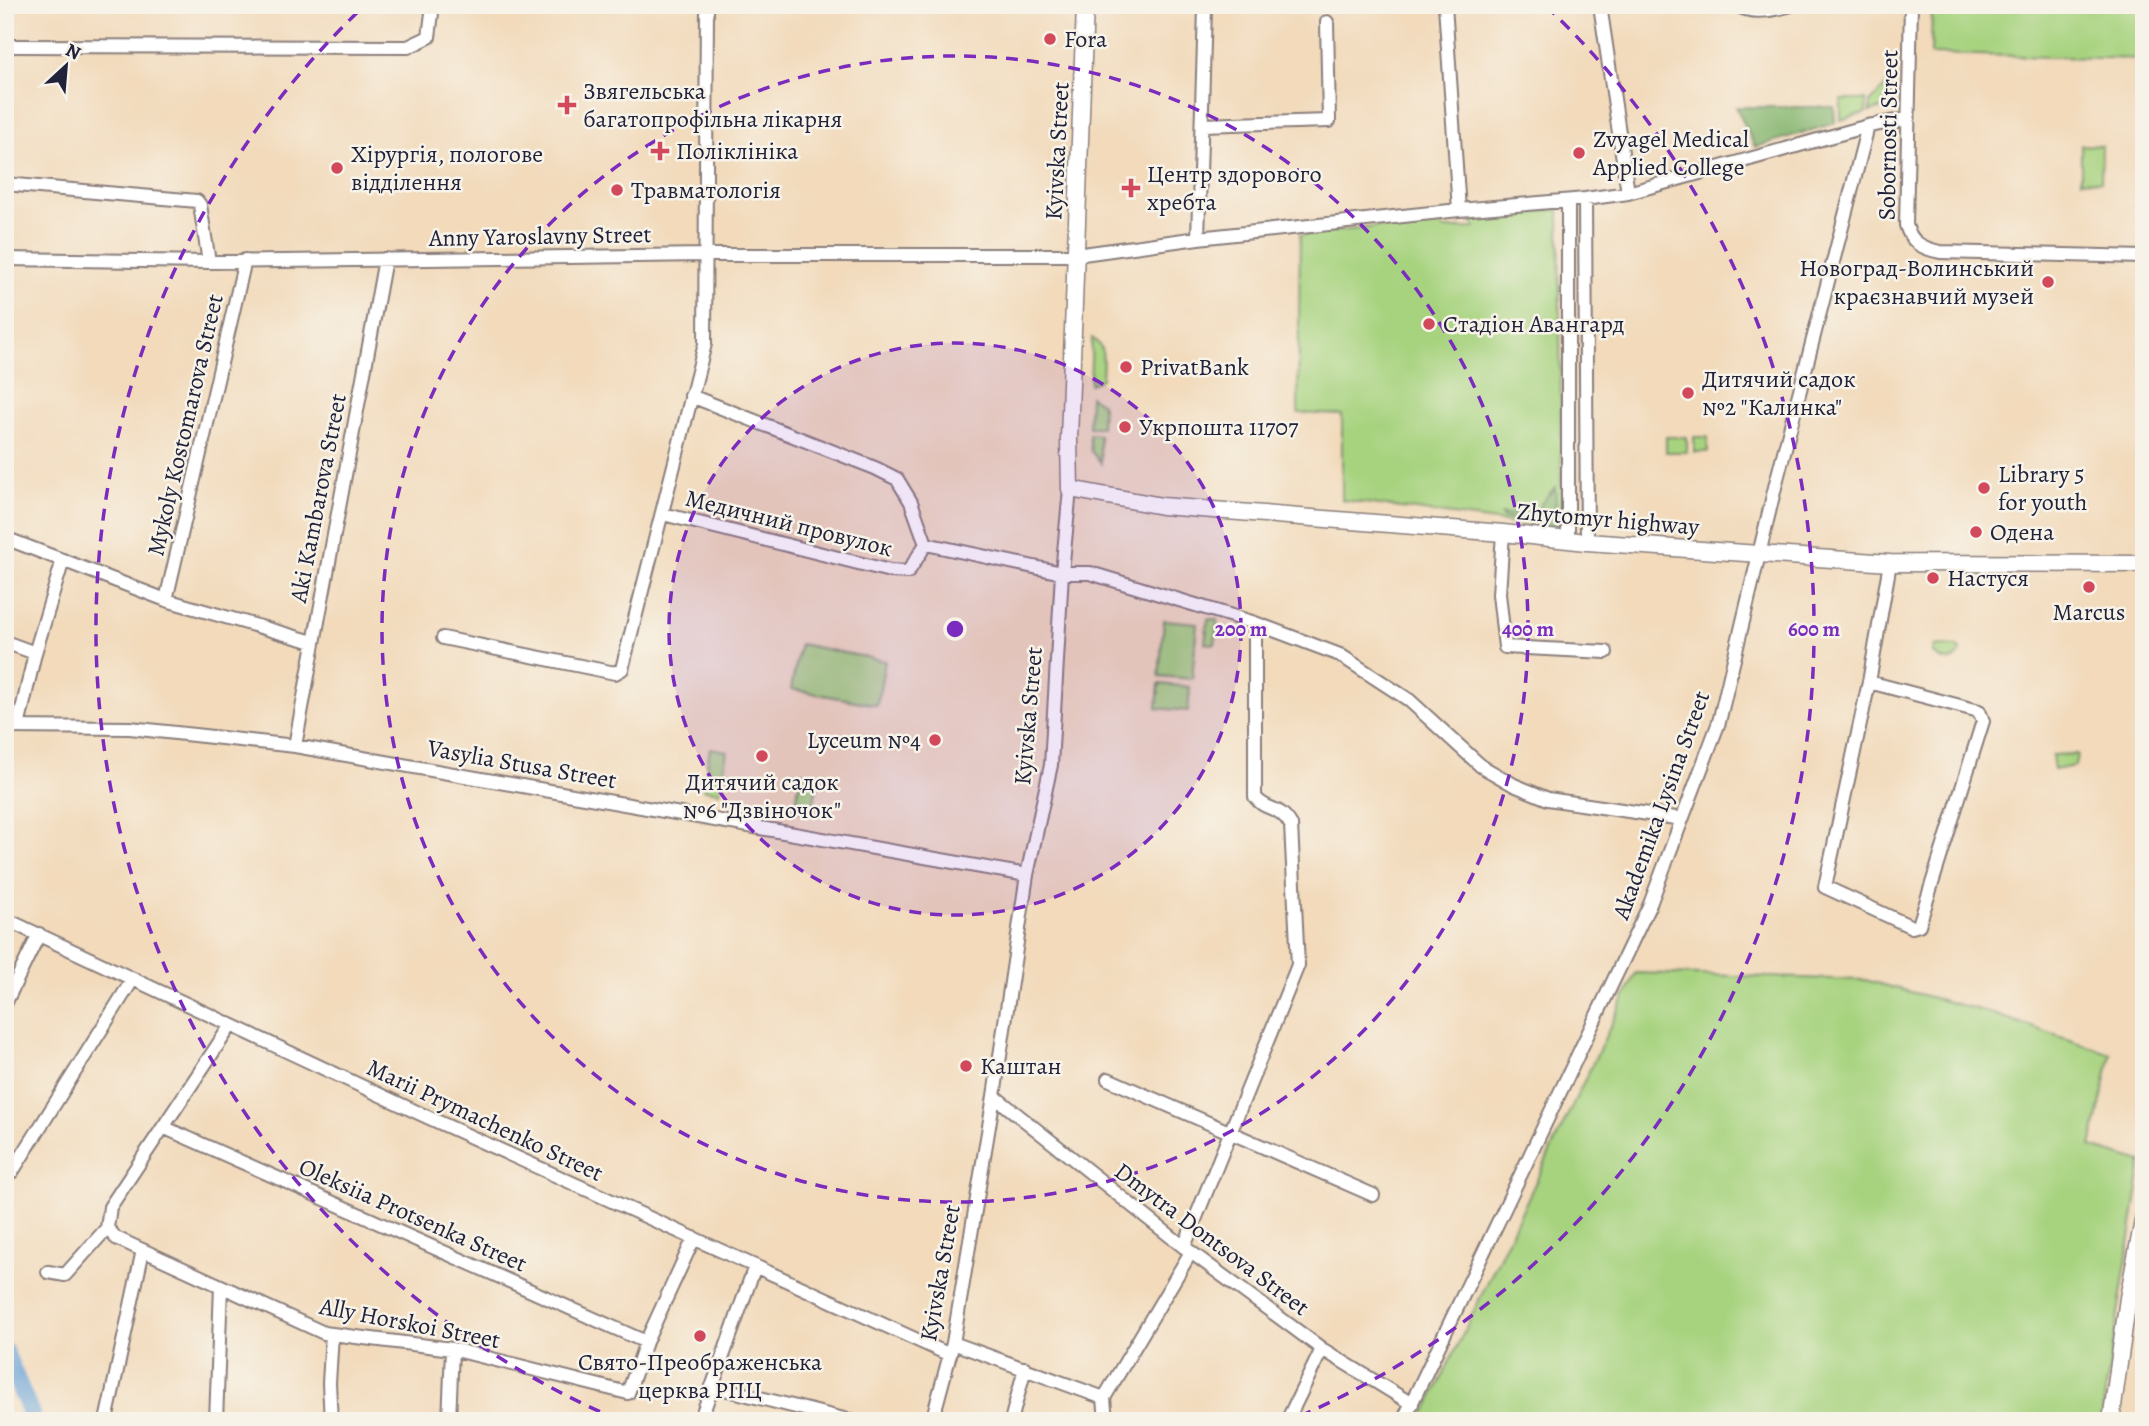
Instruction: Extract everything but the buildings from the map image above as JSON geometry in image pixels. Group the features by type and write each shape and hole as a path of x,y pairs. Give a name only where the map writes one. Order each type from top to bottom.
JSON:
{"main road":[{"name":"Kyivska Street","path":"1070,489 1069,439 1085,5"},
{"name":"Zhytomyr highway","path":"1070,489 1162,506 1587,542 1890,564 2144,564"},
{"path":"2111,1421 2136,1298 2144,1216"}],"street":[{"path":"5,46 408,47 429,37 433,5"},
{"name":"Медичний провулок","path":"707,5 705,344 663,514 890,571 908,572 926,544"},
{"path":"1444,5 1459,210"},
{"path":"1600,5 1628,193"},
{"path":"1737,5 1742,9 1765,11 1791,5"},
{"name":"Sobornosti Street","path":"1911,5 1906,225 1909,236 1916,243 1940,252 2144,257"},
{"path":"1198,238 1205,9"},
{"path":"1202,125 1329,121 1327,22"},
{"name":"Anny Yaroslavny Street","path":"5,258 209,262 705,255 1076,255 1198,238 1628,193 1868,126 1908,119"},
{"name":"Akademika Lysina Street","path":"1403,1421 1650,904 1719,722 1868,126"},
{"path":"5,184 197,201 200,205 209,262"},
{"path":"1585,199 1587,542"},
{"path":"1568,201 1568,540"},
{"name":"Aki Kambarova Street","path":"295,746 385,259"},
{"name":"Mykoly Kostomarova Street","path":"166,600 246,260"},
{"name":"Медичний провулок","path":"691,396 897,479 911,502 926,544"},
{"name":"Kyivska Street","path":"932,1421 951,1349 994,1096 1027,875 1051,765 1062,573 1070,489"},
{"path":"443,638 615,673 620,671 663,514"},
{"path":"1503,533 1499,594 1505,647 1606,652"},
{"path":"5,538 166,600 313,642"},
{"name":"Медичний провулок","path":"926,544 1062,573 1090,573 1255,623 1340,655 1409,700 1481,766 1514,785 1548,799 1682,819"},
{"path":"12,727 62,559"},
{"path":"1869,682 1979,710 1983,721 1919,925 1912,927 1825,887 1869,682 1890,564"},
{"path":"1105,1421 1104,1398 1188,1249 1231,1131 1298,965 1292,825 1285,814 1259,803 1255,797 1255,623"},
{"path":"5,642 35,653"},
{"name":"Vasylia Stusa Street","path":"12,727 130,728 295,746 1027,875"},
{"name":"Marii Prymachenko Street","path":"5,919 423,1115 755,1266 951,1349 1025,1368 1104,1398"},
{"path":"5,1004 39,934"},
{"path":"5,1168 12,1172 133,979"},
{"path":"48,1272 65,1275 107,1228 110,1207 231,1025"},
{"path":"1108,1079 1373,1195"},
{"name":"Dmytra Dontsova Street","path":"994,1096 1188,1249 1322,1349 1412,1404"},
{"name":"Oleksiia Protsenka Street","path":"163,1127 646,1342"},
{"name":"Ally Horskoi Street","path":"107,1228 116,1238 324,1333 452,1349 628,1393 646,1342"},
{"path":"646,1342 694,1238"},
{"path":"106,1421 143,1250"},
{"path":"700,1421 755,1266"},
{"path":"216,1421 221,1286"},
{"path":"331,1421 329,1384 332,1334"},
{"path":"449,1421 452,1349"},
{"path":"1287,1421 1322,1349"},
{"path":"1011,1421 1025,1368"},
{"path":"712,1387 799,1415 852,1421"}],"green space":[{"path":"1932,5 2144,5 2144,59 1931,54"},
{"path":"1891,81 1891,106 1870,112 1870,102"},
{"path":"1841,100 1866,100 1866,113 1841,120"},
{"path":"1736,107 1834,107 1835,123 1755,147"},
{"path":"2081,145 2102,146 2101,181 2081,180"},
{"name":"Стадіон Авангард","path":"1559,209 1562,530 1342,500 1342,415 1298,413 1300,235 1442,220 1443,229 1475,228 1473,217"},
{"path":"1092,338 1102,351 1103,368 1102,379 1090,384"},
{"path":"1090,396 1102,404 1101,427 1089,427"},
{"path":"1089,434 1099,435 1101,463 1091,451"},
{"path":"1666,437 1687,437 1687,452 1666,452"},
{"path":"1694,437 1708,437 1708,452 1694,452"},
{"path":"1555,487 1557,526 1503,518 1501,514 1537,514 1540,505"},
{"path":"1208,619 1218,620 1215,644 1205,643"},
{"path":"1164,620 1197,623 1192,679 1159,676"},
{"path":"800,644 885,661 877,705 791,689"},
{"path":"1934,646 1957,647 1961,651 1948,661 1933,653"},
{"path":"1159,684 1190,687 1188,711 1157,708"},
{"path":"710,748 727,751 720,792 703,789"},
{"path":"2077,754 2075,766 2054,770 2052,755"},
{"path":"801,772 819,775 812,813 795,810"},
{"path":"1636,973 1865,980 1987,1012 2111,1054 2091,1147 2142,1162 2101,1421 1421,1421"}],"waterway":[{"path":"5,1352 34,1421"}],"place":[{"name":"Fora","path":"1050,39"},
{"name":"Звягельська багатопрофільна лікарня","path":"567,105"},
{"name":"Поліклініка","path":"660,151"},
{"name":"Zvyagel Medical Applied College","path":"1579,153"},
{"name":"Хірургія, пологове відділення","path":"337,168"},
{"name":"Центр здорового хребта","path":"1131,188"},
{"name":"Травматологія","path":"617,190"},
{"name":"Новоград-Волинський краєзнавчий музей","path":"2048,282"},
{"name":"Стадіон Авангард","path":"1429,324"},
{"name":"PrivatBank","path":"1126,367"},
{"name":"Дитячий садок №2 \"Калинка\"","path":"1688,393"},
{"name":"Укрпошта 11707","path":"1125,427"},
{"name":"Library 5 for youth","path":"1984,488"},
{"name":"Одена","path":"1976,532"},
{"name":"Настуся","path":"1933,578"},
{"name":"Marcus","path":"2089,587"},
{"name":"Lyceum №4","path":"935,740"},
{"name":"Дитячий садок №6 \"Дзвіночок\"","path":"762,756"},
{"name":"Каштан","path":"966,1066"},
{"name":"Свято-Преображенська церква РПЦ","path":"700,1336"}]}
